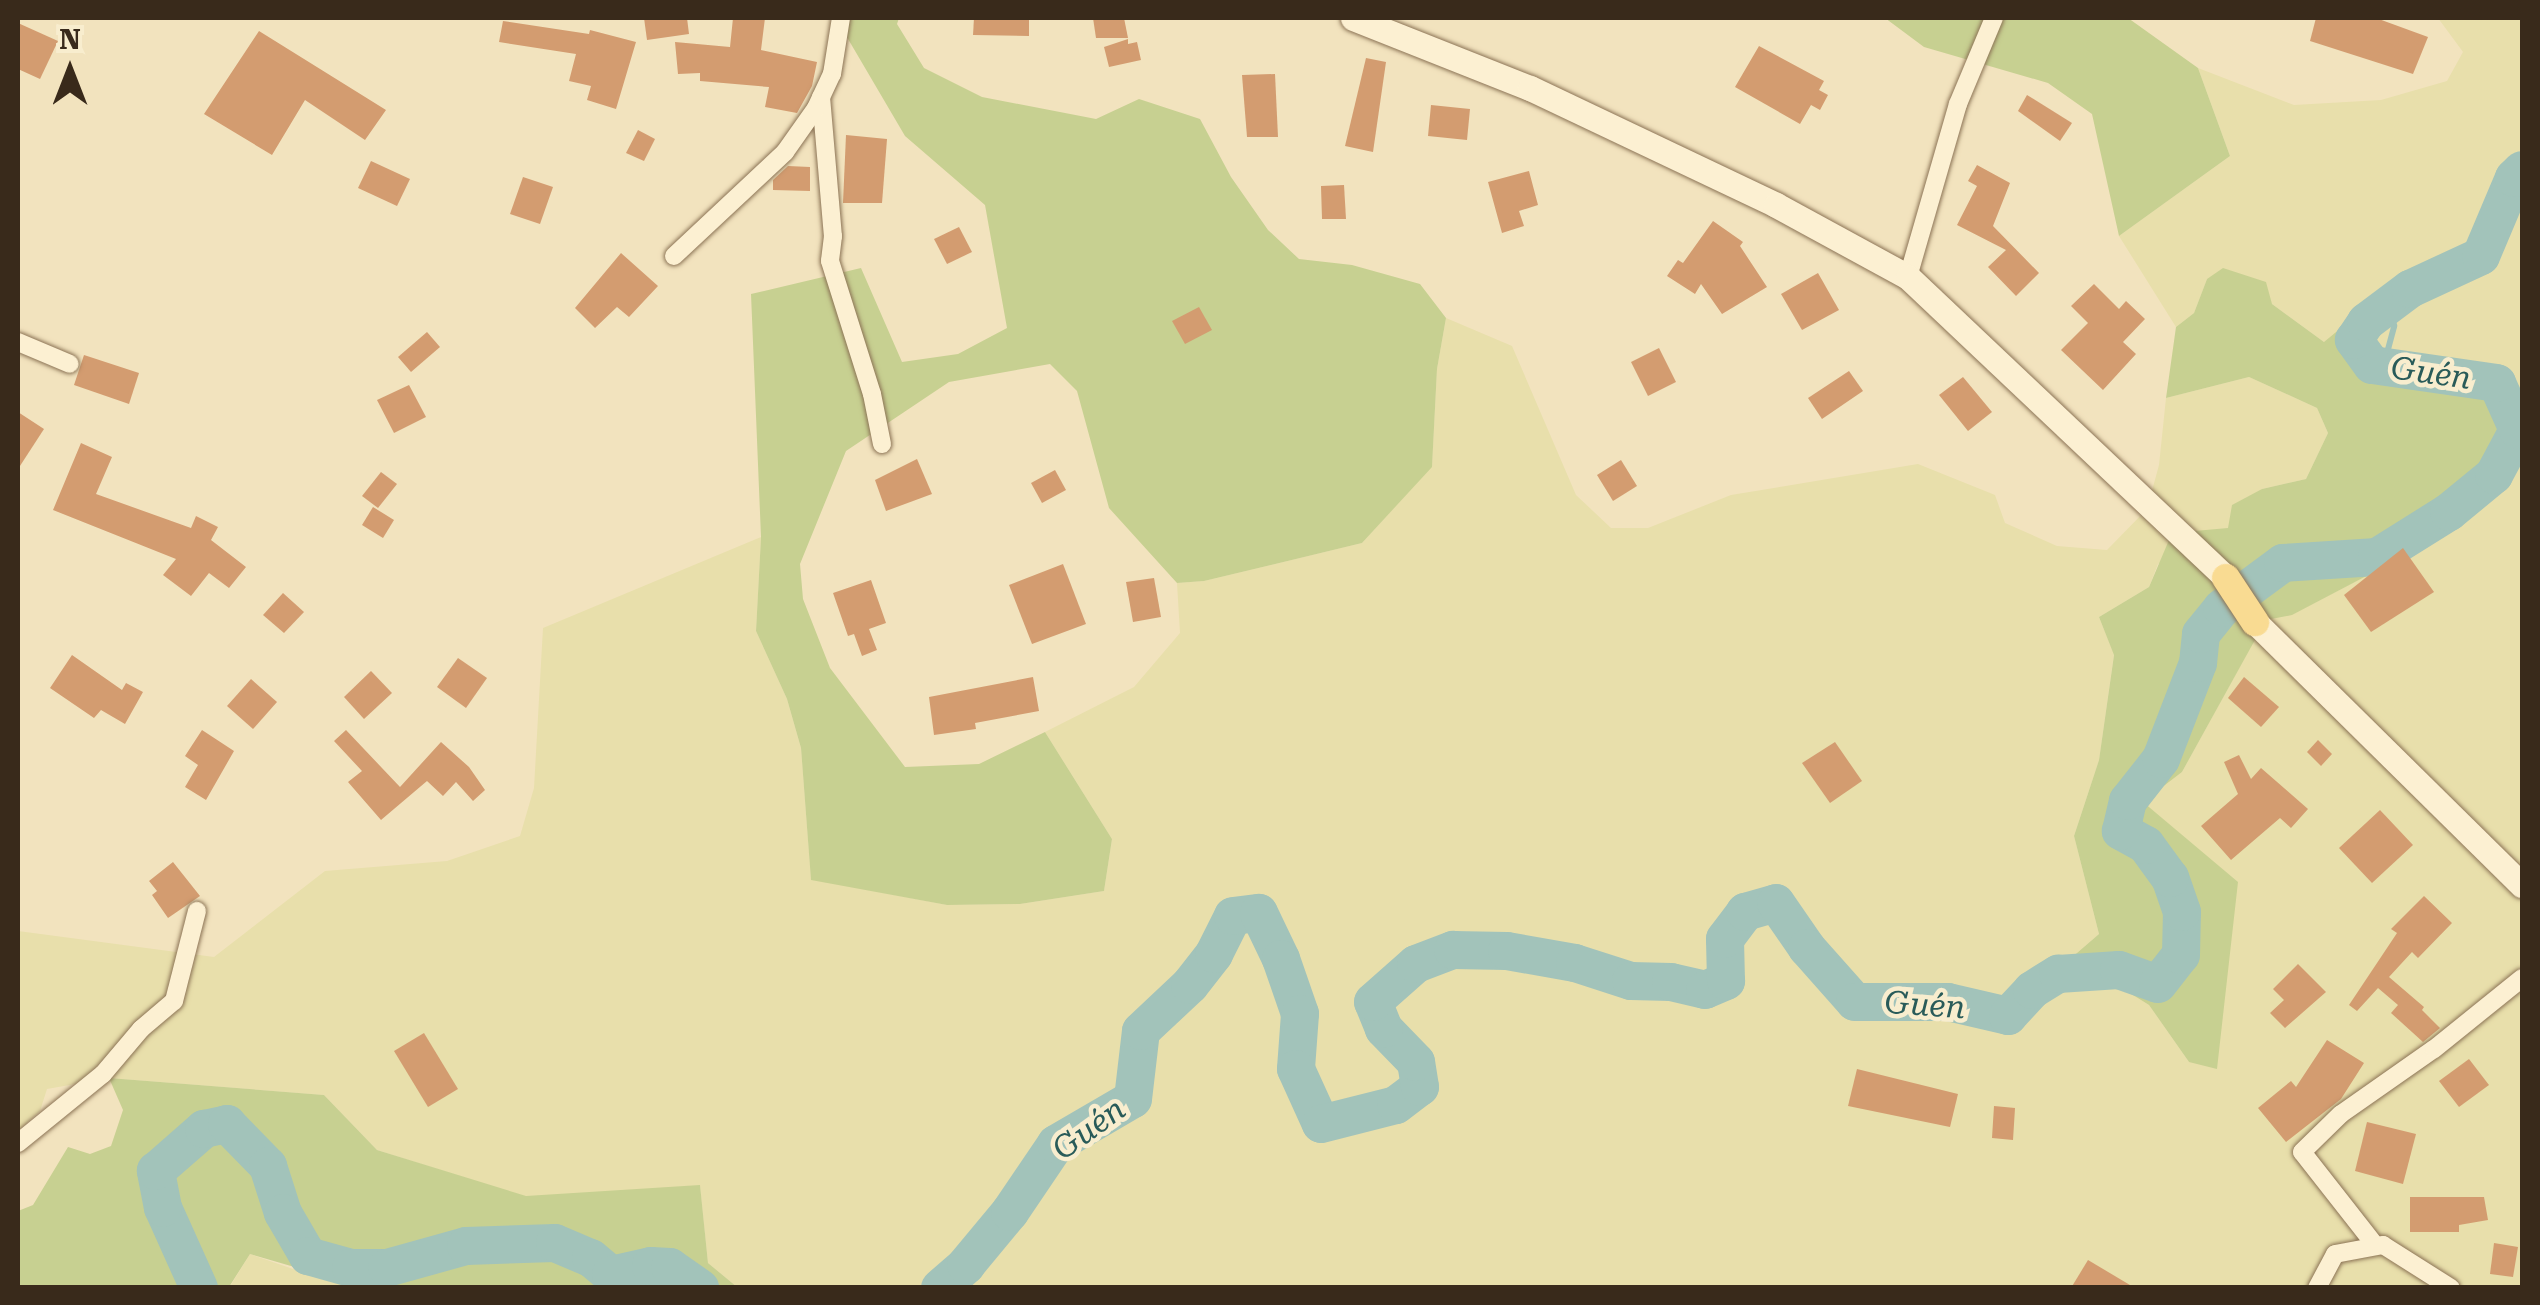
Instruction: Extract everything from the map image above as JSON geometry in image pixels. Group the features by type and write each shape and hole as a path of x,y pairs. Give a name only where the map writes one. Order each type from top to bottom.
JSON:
{"main road":[{"path":"1353,18 1530,88 1776,205 1908,277 2226,578 2254,622 2522,885"}],"street":[{"path":"674,256 760,180 785,152 821,96 838,52 841,18"},
{"path":"1908,277 1958,104 1994,18"},
{"path":"821,96 833,236 830,261 872,394 882,444"},
{"path":"18,342 70,364"},
{"path":"18,1143 102,1074 142,1028 174,1001 197,911"},
{"path":"2375,1245 2302,1152 2341,1114 2522,978"},
{"path":"2317,1288 2334,1254 2375,1245 2400,1253 2451,1288"}],"shaded area":[{"path":"2438,18 2522,18 2522,393 2504,374 2396,355 2367,341 2324,342 2272,304 2207,279 2194,313 2176,327 2119,236 2230,156 2198,68 2294,105 2381,100 2447,81 2463,52"},
{"path":"1446,318 1512,346 1576,495 1611,528 1648,528 1731,495 1918,464 1995,495 2005,523 2057,546 2107,550 2147,509 2159,465 2166,398 2249,377 2317,408 2328,433 2306,479 2262,489 2228,528 2158,564 2149,587 2099,617 2114,654 2099,760 2074,836 2099,934 2064,964 2120,987 2149,1005 2189,1062 2142,803 2182,772 2266,619 2293,614 2437,539 2487,467 2498,433 2522,404 2522,1287 737,1287 708,1263 700,1186 526,1197 377,1150 324,1095 109,1078 47,1089 40,1111 18,1131 18,931 214,957 325,871 447,861 520,836 534,788 543,628 761,537 756,631 787,699 801,748 811,879 947,905 1020,904 1104,891 1112,839 1045,732 1134,687 1180,633 1177,583 1204,581 1362,543 1432,466 1437,369"},
{"path":"250,1254 316,1277 363,1287 229,1288"}],"green space":[{"path":"850,18 899,18 897,24 924,68 982,97 1096,119 1139,99 1200,119 1231,177 1268,230 1299,259 1352,265 1420,284 1446,318 1437,369 1432,467 1362,543 1204,581 1177,583 1109,508 1077,391 1050,364 949,382 846,451 800,564 803,599 830,668 905,767 979,764 1045,732 1112,839 1104,891 1020,904 947,905 811,880 801,748 787,699 756,631 761,537 751,294 861,268 902,362 958,354 1007,328 985,205 905,136 841,27"},
{"path":"1885,18 2128,18 2198,68 2230,156 2119,236 2092,114 2048,83 1924,47"},
{"path":"2223,268 2266,282 2272,304 2324,342 2341,328 2396,355 2504,374 2522,393 2522,404 2498,433 2487,467 2437,539 2292,615 2266,620 2182,772 2143,802 2238,882 2217,1069 2189,1062 2149,1005 2120,987 2063,965 2099,934 2074,836 2099,760 2114,655 2099,617 2149,587 2172,533 2228,528 2232,505 2262,489 2306,479 2328,433 2317,408 2249,377 2166,398 2176,327 2194,313 2207,279"},
{"path":"109,1078 324,1095 377,1150 526,1196 700,1185 708,1263 737,1287 363,1287 250,1254 229,1287 18,1288 18,1211 33,1205 68,1147 90,1154 111,1146 123,1110"}],"building":[{"path":"644,18 687,18 689,34 647,40"},
{"path":"733,18 765,18 761,50 817,62 812,86 797,113 765,107 769,87 700,81 700,73 678,74 675,42 730,47"},
{"path":"974,18 1029,18 1029,36 973,35"},
{"path":"1093,18 1124,18 1128,38 1096,38"},
{"path":"2316,18 2376,18 2428,37 2413,74 2310,41"},
{"path":"503,21 589,34 590,30 636,42 616,109 587,100 591,86 569,81 576,54 499,42"},
{"path":"18,23 58,41 40,79 18,69"},
{"path":"259,31 386,110 365,140 305,100 272,155 204,114"},
{"path":"1128,39 1128,44 1137,42 1141,60 1109,67 1104,47"},
{"path":"1759,46 1824,81 1819,90 1828,95 1820,110 1811,105 1800,124 1735,87"},
{"path":"1366,58 1386,62 1373,152 1345,146"},
{"path":"1275,74 1278,137 1247,137 1242,75"},
{"path":"2027,95 2072,123 2060,141 2018,111"},
{"path":"1431,105 1470,109 1467,140 1428,136"},
{"path":"638,130 655,139 644,161 626,153"},
{"path":"846,135 887,139 882,203 843,203"},
{"path":"371,161 410,179 397,206 358,188"},
{"path":"1977,165 2010,183 1993,226 2039,273 2016,296 1988,267 2006,250 1957,225 1977,186 1968,181"},
{"path":"788,166 810,167 810,191 773,190 773,180"},
{"path":"1529,171 1538,205 1519,211 1524,226 1502,233 1488,182"},
{"path":"523,177 553,187 540,224 510,214"},
{"path":"1344,185 1346,219 1322,219 1321,186"},
{"path":"1713,221 1743,242 1740,246 1767,287 1722,314 1701,284 1695,294 1667,276 1678,260 1683,263"},
{"path":"959,227 972,252 947,264 934,239"},
{"path":"621,253 658,286 629,317 617,307 595,328 575,308"},
{"path":"1818,273 1839,310 1802,330 1781,294"},
{"path":"2094,284 2119,309 2126,301 2145,319 2123,342 2136,354 2103,390 2061,350 2088,323 2071,306"},
{"path":"1199,307 1212,330 1185,344 1172,321"},
{"path":"427,332 440,347 411,372 398,357"},
{"path":"1659,348 1676,382 1648,396 1631,362"},
{"path":"84,355 139,373 129,404 74,385"},
{"path":"1849,371 1863,391 1822,419 1808,398"},
{"path":"1963,377 1992,412 1968,431 1939,395"},
{"path":"409,385 426,417 394,433 377,400"},
{"path":"18,412 44,429 18,469"},
{"path":"81,443 112,457 96,494 191,528 196,516 218,527 211,540 246,567 229,588 209,573 191,596 163,575 176,559 53,510"},
{"path":"917,459 932,494 886,511 875,480"},
{"path":"1621,460 1637,486 1613,501 1597,475"},
{"path":"1055,470 1066,490 1042,503 1031,483"},
{"path":"381,472 397,484 378,508 362,496"},
{"path":"373,507 394,520 383,538 362,525"},
{"path":"2403,548 2434,592 2371,632 2344,595"},
{"path":"1063,564 1086,624 1032,644 1009,585"},
{"path":"1154,578 1161,617 1133,622 1126,582"},
{"path":"871,580 886,623 869,629 877,650 862,656 854,634 848,636 833,593"},
{"path":"283,593 304,612 284,633 263,615"},
{"path":"72,655 122,690 126,683 143,692 125,724 101,710 94,718 50,688"},
{"path":"458,658 487,678 466,708 437,687"},
{"path":"371,671 392,693 364,719 344,697"},
{"path":"1033,677 1039,711 975,723 976,729 934,735 929,697"},
{"path":"2244,677 2279,707 2261,727 2228,698"},
{"path":"251,679 277,702 253,729 227,706"},
{"path":"202,730 234,751 206,800 185,787 198,765 185,756"},
{"path":"346,730 400,787 441,742 469,767 485,790 473,801 456,782 443,796 427,781 381,820 348,782 362,771 334,741"},
{"path":"2318,740 2332,754 2321,766 2307,752"},
{"path":"1835,742 1862,781 1830,803 1802,763"},
{"path":"2239,755 2251,779 2261,768 2308,809 2291,828 2280,818 2231,860 2201,826 2238,794 2224,762"},
{"path":"2380,810 2413,845 2372,883 2339,848"},
{"path":"173,862 200,896 168,918 152,895 157,891 149,881"},
{"path":"2424,896 2452,923 2418,958 2412,952 2389,977 2424,1007 2422,1010 2440,1028 2423,1042 2391,1013 2398,1005 2378,988 2357,1011 2349,1005 2397,933 2391,929"},
{"path":"2298,964 2326,992 2285,1028 2270,1013 2284,1000 2273,989"},
{"path":"424,1033 458,1089 428,1107 394,1051"},
{"path":"2327,1040 2364,1063 2341,1099 2286,1142 2258,1108 2291,1081 2296,1087"},
{"path":"2469,1059 2489,1085 2459,1107 2439,1081"},
{"path":"1857,1069 1958,1094 1950,1127 1848,1106"},
{"path":"1994,1106 2015,1108 2013,1140 1992,1138"},
{"path":"2367,1122 2416,1134 2403,1184 2355,1171"},
{"path":"2410,1197 2484,1197 2488,1220 2459,1225 2459,1232 2410,1232"},
{"path":"2494,1243 2518,1247 2513,1277 2490,1274"},
{"path":"2088,1260 2135,1288 2071,1288"}],"waterway":[{"name":"Guén","path":"940,1288 966,1265 1010,1212 1056,1144 1133,1099 1141,1031 1190,985 1214,954 1233,916 1259,913 1281,959 1300,1014 1296,1069 1321,1124 1396,1105 1420,1087 1416,1062 1384,1029 1373,1002 1416,964 1453,950 1507,951 1575,963 1631,981 1671,982 1705,990 1726,981 1725,939 1745,912 1776,903 1807,948 1855,1002 1948,1002 2008,1016 2032,990 2058,974 2119,970 2158,984 2181,955 2182,912 2170,878 2146,845 2121,831 2128,801 2161,759 2198,663 2201,634 2222,608 2283,563 2377,557 2449,512 2494,475 2518,430 2497,383 2372,365 2354,340 2366,322 2410,289 2481,256 2514,178 2522,170"},
{"path":"2372,365 2387,353 2394,326 2391,303"},
{"name":"Guén","path":"199,1288 163,1208 156,1171 204,1129 227,1124 268,1166 283,1213 308,1256 351,1268 387,1268 466,1246 555,1243 591,1258 611,1275 651,1266 670,1267 700,1288"}]}
